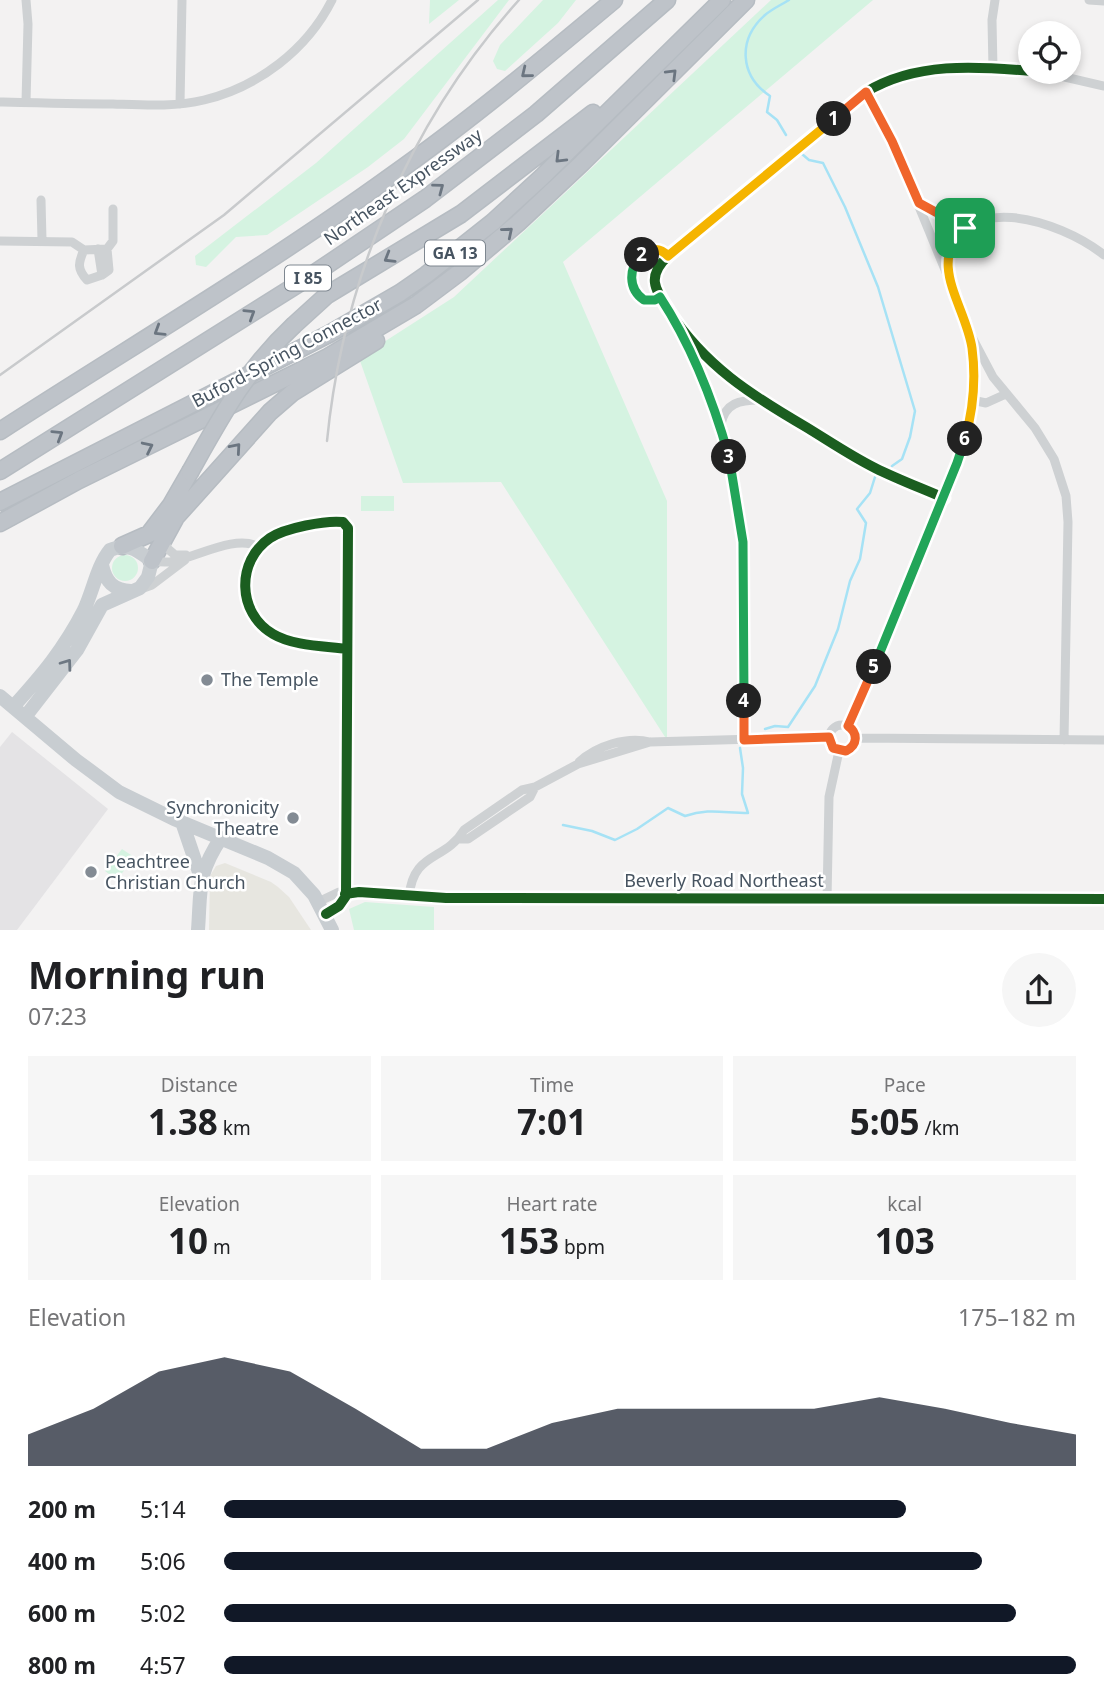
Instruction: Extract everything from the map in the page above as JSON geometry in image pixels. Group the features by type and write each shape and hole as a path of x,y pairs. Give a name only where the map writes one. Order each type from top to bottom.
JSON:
{"highway":[{"path":"578,30 587,10 598,0"},
{"name":"Northeast Expressway","path":"1,430 175,321 388,179 470,119 614,0"},
{"name":"Northeast Expressway","path":"0,471 306,279 425,199 536,114 667,0"},
{"name":"Buford-Spring Connector","path":"0,502 329,334 400,293 493,222 722,0"},
{"name":"Buford-Spring Connector","path":"0,523 79,480 328,357 416,305 528,215 746,0"},
{"path":"122,546 149,534 171,505 244,379 270,347 294,324 327,295 461,214 517,173 572,131 678,41"},
{"path":"152,561 176,517 270,412 292,393 385,336 416,305"}],"main road":[{"path":"13,707 63,648 85,607 110,550 122,546 134,548 152,561 145,583 102,605 72,658 25,718"},
{"path":"102,565 109,583 120,590 134,590"},
{"path":"0,696 76,760 120,792 182,822 268,858 294,873 322,908 332,930"},
{"path":"182,822 201,879"},
{"path":"198,930 201,879 208,859 221,838"}],"street":[{"path":"26,0 26,102"},
{"path":"180,104 182,0"},
{"path":"0,102 180,104 230,92 277,65 298,47 332,0"},
{"path":"993,69 992,20 995,0"},
{"path":"1089,0 1104,1"},
{"path":"744,740 743,542 736,485 721,426 682,331 654,286 654,275 668,256 866,92 890,79 916,71 1018,70"},
{"path":"1081,81 1104,86"},
{"path":"866,92 892,141 984,362 1047,445 1059,471 1066,496 1068,522 1064,740"},
{"path":"41,200 42,240"},
{"path":"919,203 941,215 1044,223 1078,237 1104,255"},
{"path":"0,241 72,242 84,250 102,249 113,241 113,209"},
{"path":"946,272 948,253 955,239 965,228 980,220"},
{"path":"84,250 79,261 79,271 87,280 102,275 102,249"},
{"path":"660,297 650,301 639,297 632,285 632,271 638,258 649,250 660,250 668,256"},
{"path":"848,726 963,446 972,400 974,365 969,328"},
{"path":"682,331 719,370 760,400 873,467 943,498"},
{"path":"972,400 986,403 1006,394"},
{"path":"721,426 723,414 728,407 747,400 760,400"},
{"path":"322,908 344,902 345,894 348,528 340,522 288,530 270,538 259,547 249,565 245,586 253,614 261,625 288,640 347,649"},
{"path":"163,539 167,549 175,555 195,554"},
{"path":"152,561 171,562 222,547 252,543 259,547"},
{"path":"134,590 152,585 195,554"},
{"path":"837,726 848,726 856,738 852,747 839,751 831,746 831,730 837,726"},
{"path":"409,897 415,872 458,839 464,830 523,790 535,787 578,764 650,742 829,737"},
{"path":"856,738 1104,740"},
{"path":"827,898 829,797 839,751"},
{"name":"Beverly Road Northeast","path":"322,908 335,892 409,897 1104,899"}],"shaded area":[{"path":"12,732 108,809 17,930 0,930 0,747"},
{"path":"225,863 278,887 289,897 311,930 209,930 210,876 216,866"}],"green space":[{"path":"430,0 459,0 429,24"},
{"path":"498,0 509,0 404,139 368,167 267,235 236,237 206,267 196,265 195,256 316,163"},
{"path":"543,0 576,0 558,23 505,71 497,69 493,61 500,45"},
{"path":"771,0 873,0 563,262 667,501 667,740 501,482 403,483 359,358 454,297"},
{"path":"361,496 394,496 394,511 361,511"},
{"path":"125,555 134,559 138,568 134,577 125,581 116,577 112,568 116,559"},
{"name":"Peachtree Christian Church","path":"122,849 134,857 117,880 105,871"},
{"path":"365,902 434,907 434,930 354,930 349,909"}],"waterway":[{"path":"786,135 777,120 767,112 770,96 760,88 748,68 746,46 756,25 768,13 789,0"},
{"path":"802,154 809,160 823,163 845,207 878,287 915,411 902,459 892,466"},
{"path":"765,729 775,726 788,727 815,686 838,629 850,581 860,559 866,523 857,509 870,493 875,477"},
{"path":"563,825 592,831 615,840 668,808 685,816 709,812 748,813 742,794 743,768 740,748"}],"railway":[{"path":"0,375 224,215 478,0"},
{"path":"327,441 335,380 348,320 388,205 445,97 480,47 519,0"}],"cycle path":[{"path":"944,498 857,458 730,378 683,330 660,296 655,277 661,263 668,256 866,92 885,82 925,71 946,68 1018,70"},
{"path":"326,914 339,906 346,896 348,528 343,522 316,524 285,531 270,538 251,560 245,587 247,600 261,625 290,641 347,649"},
{"path":"345,894 359,892 446,898 1104,899"}],"place":[{"name":"The Temple","path":"207,680"},
{"name":"Synchronicity Theatre","path":"293,818"},
{"name":"Peachtree Christian Church","path":"91,872"}],"route":[{"path":"866,92 892,141 919,203 941,215 980,220 965,228 951,246 946,272 969,328 972,347 974,365 969,425 957,463 848,726 855,734 855,741 849,749 839,751 833,748 829,737 744,740 743,542 736,485 721,426 682,331 660,297 650,301 639,297 632,285 634,265 638,258 649,250 660,250 668,256 866,92"}]}
